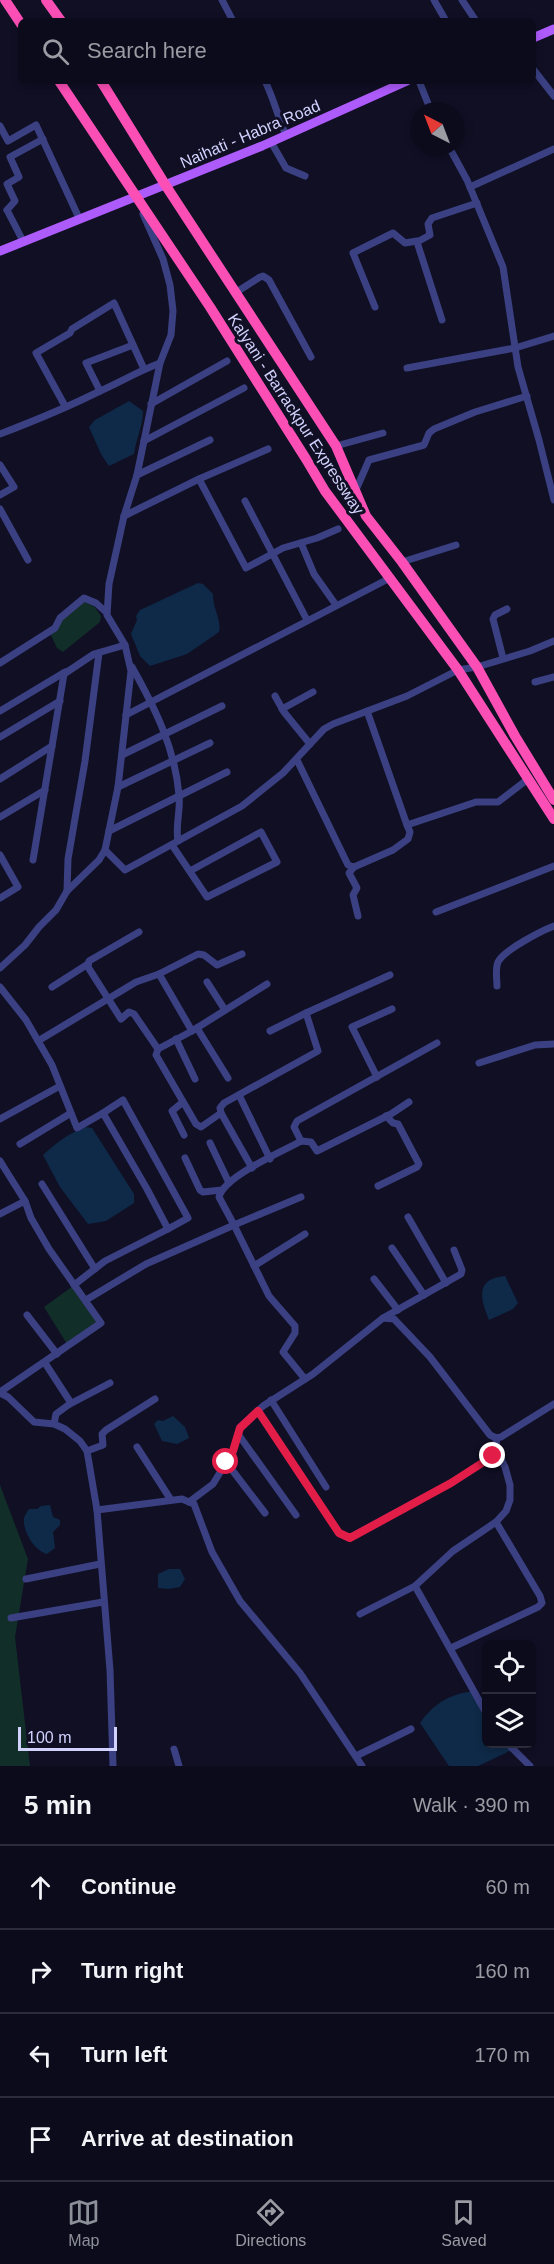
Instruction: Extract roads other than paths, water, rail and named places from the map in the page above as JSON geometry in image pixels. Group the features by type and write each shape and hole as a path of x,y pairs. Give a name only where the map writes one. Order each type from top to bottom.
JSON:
{"highway":[{"path":"5,0 18,20"},
{"path":"46,0 59,18"},
{"name":"Kalyani - Barrackpur Expressway","path":"61,84 210,307 325,491 458,670 554,819"},
{"path":"103,84 166,186 336,446 366,516 477,667 514,736 554,800"}],"main road":[{"path":"536,37 554,29"},
{"name":"Naihati - Habra Road","path":"0,251 135,195 166,186 399,84"}],"street":[{"path":"222,0 231,18"},
{"path":"434,0 444,18"},
{"path":"462,0 474,18"},
{"path":"536,73 554,96"},
{"path":"267,84 286,135"},
{"path":"420,84 427,102"},
{"path":"0,126 8,141 36,125 79,218"},
{"path":"23,241 3,209 15,201 7,184 19,177 10,157 43,139"},
{"path":"271,142 286,168 305,176"},
{"path":"470,187 554,149"},
{"path":"454,156 470,187 503,267 518,367 554,500"},
{"path":"106,612 109,584 124,516 137,475 160,363 171,334 173,311 170,285 163,259 135,195"},
{"path":"375,307 354,256 355,250 393,233 405,243 417,241 430,235 428,224 432,218 477,203"},
{"path":"417,241 441,320"},
{"path":"235,292 262,276 269,280 311,357"},
{"path":"65,406 36,353 114,303 144,369"},
{"path":"407,368 515,348 554,336"},
{"path":"100,391 86,363 133,345"},
{"path":"151,404 227,362"},
{"path":"0,434 160,363"},
{"path":"144,441 244,388"},
{"path":"355,492 369,460 424,445 429,433 434,429 475,412 527,396"},
{"path":"336,446 383,433"},
{"path":"137,475 210,440"},
{"path":"124,516 199,479 268,449"},
{"path":"0,465 14,487 0,495"},
{"path":"199,479 246,568 283,548 338,529"},
{"path":"245,501 307,620"},
{"path":"0,509 28,560"},
{"path":"301,543 314,574 336,605"},
{"path":"402,562 456,545"},
{"path":"126,715 390,578"},
{"path":"0,663 55,628 60,618 84,598 96,603 106,612 125,645 131,665 166,733 174,760 180,797 175,843 190,871 207,897 277,862 261,832 190,871"},
{"path":"504,658 493,619 507,609"},
{"path":"105,850 124,870 242,806 297,760 310,744 333,724 407,696 458,670 477,667 530,651 554,641"},
{"path":"0,711 78,663 99,652 125,645"},
{"path":"67,891 68,859 85,761 99,652"},
{"path":"0,968 19,951 56,910 67,891 99,860 105,850 118,787 131,665"},
{"path":"33,860 65,672"},
{"path":"535,682 554,677"},
{"path":"282,709 313,692"},
{"path":"275,696 282,709 310,744"},
{"path":"0,737 60,700"},
{"path":"122,755 222,706"},
{"path":"358,916 353,895 357,888 349,873 354,867 393,850 408,839 410,832 367,711"},
{"path":"118,787 210,743"},
{"path":"0,779 52,746"},
{"path":"297,760 348,865 354,867"},
{"path":"109,831 227,772"},
{"path":"407,825 476,802 498,802 528,779"},
{"path":"0,817 45,790"},
{"path":"0,856 18,886 0,898"},
{"path":"436,912 554,867"},
{"path":"497,986 497,968 503,957 534,935 554,926"},
{"path":"51,987 88,964 89,961 139,932"},
{"path":"38,1041 136,982 159,974 198,954 204,955 217,965 242,954"},
{"path":"88,964 121,1019 129,1012 134,1014 158,1049"},
{"path":"159,974 228,1078"},
{"path":"270,1031 390,975"},
{"path":"207,982 225,1010"},
{"path":"221,1113 201,1127 196,1124 156,1055 158,1049 267,984"},
{"path":"0,987 26,1020 52,1065 77,1128 123,1100 188,1218 105,1262 74,1285"},
{"path":"377,1077 352,1027 392,1009"},
{"path":"252,1168 220,1108 224,1103 318,1051 306,1013"},
{"path":"176,1040 195,1079"},
{"path":"301,1141 294,1127 297,1121 437,1043"},
{"path":"479,1063 535,1045 554,1044"},
{"path":"0,1119 60,1086"},
{"path":"239,1095 270,1159"},
{"path":"183,1102 172,1111 184,1135"},
{"path":"305,1379 283,1352 295,1333 295,1326 268,1296 219,1197 229,1183 301,1141 311,1142 317,1151 409,1102"},
{"path":"21,1144 71,1113"},
{"path":"103,1113 168,1228"},
{"path":"378,1186 419,1164 398,1124 391,1122 386,1116"},
{"path":"210,1143 229,1183"},
{"path":"185,1158 200,1190 207,1192 222,1190"},
{"path":"0,1161 25,1201 31,1218 101,1323 0,1393 8,1397 34,1422 54,1424 80,1441 87,1451 97,1510 110,1670 113,1766"},
{"path":"42,1184 95,1269"},
{"path":"86,1300 146,1264 301,1197"},
{"path":"0,1214 25,1201"},
{"path":"408,1217 446,1283"},
{"path":"254,1266 305,1234"},
{"path":"392,1248 424,1295"},
{"path":"189,1502 213,1484 233,1451 240,1428 271,1400 305,1379 383,1318 462,1273 454,1250"},
{"path":"374,1279 398,1310"},
{"path":"27,1316 57,1354"},
{"path":"383,1318 394,1319 442,1372 490,1436 496,1438 509,1432 554,1404"},
{"path":"45,1363 70,1404"},
{"path":"54,1424 56,1414 110,1383"},
{"path":"87,1451 103,1445 102,1434 106,1430 155,1399"},
{"path":"271,1400 326,1487"},
{"path":"258,1411 339,1533 350,1538 451,1483 493,1456 497,1451"},
{"path":"238,1434 296,1515"},
{"path":"360,1614 415,1587 453,1551 496,1522 506,1511 510,1492 505,1467 497,1451 496,1438"},
{"path":"137,1447 171,1500"},
{"path":"226,1462 265,1513"},
{"path":"97,1510 182,1499 194,1504 212,1552 240,1601 300,1673 362,1766"},
{"path":"451,1648 538,1607 542,1603 496,1522"},
{"path":"26,1579 100,1564"},
{"path":"415,1587 482,1706"},
{"path":"11,1618 103,1602"},
{"path":"356,1756 411,1729"},
{"path":"512,1748 530,1766"},
{"path":"174,1749 179,1766"}],"water":[{"path":"129,401 143,411 134,454 109,466 89,427 95,420"},
{"path":"198,583 203,584 213,594 219,632 187,654 150,666 140,656 131,634 137,620 136,616 140,610"},
{"path":"86,1127 92,1128 134,1194 134,1203 106,1221 88,1224 60,1187 43,1155 63,1139"},
{"path":"505,1276 518,1303 513,1309 489,1320 482,1297 484,1285 495,1278"},
{"path":"173,1416 185,1427 189,1438 177,1444 162,1441 154,1424 158,1420 163,1421"},
{"path":"50,1505 53,1517 60,1520 60,1525 53,1532 55,1548 47,1554 38,1549 30,1540 25,1529 24,1518 29,1509"},
{"path":"169,1569 180,1569 185,1579 180,1587 158,1588 158,1574"},
{"path":"474,1691 482,1704 482,1748 511,1748 512,1750 478,1766 449,1766 420,1723 437,1705 457,1694"}]}
